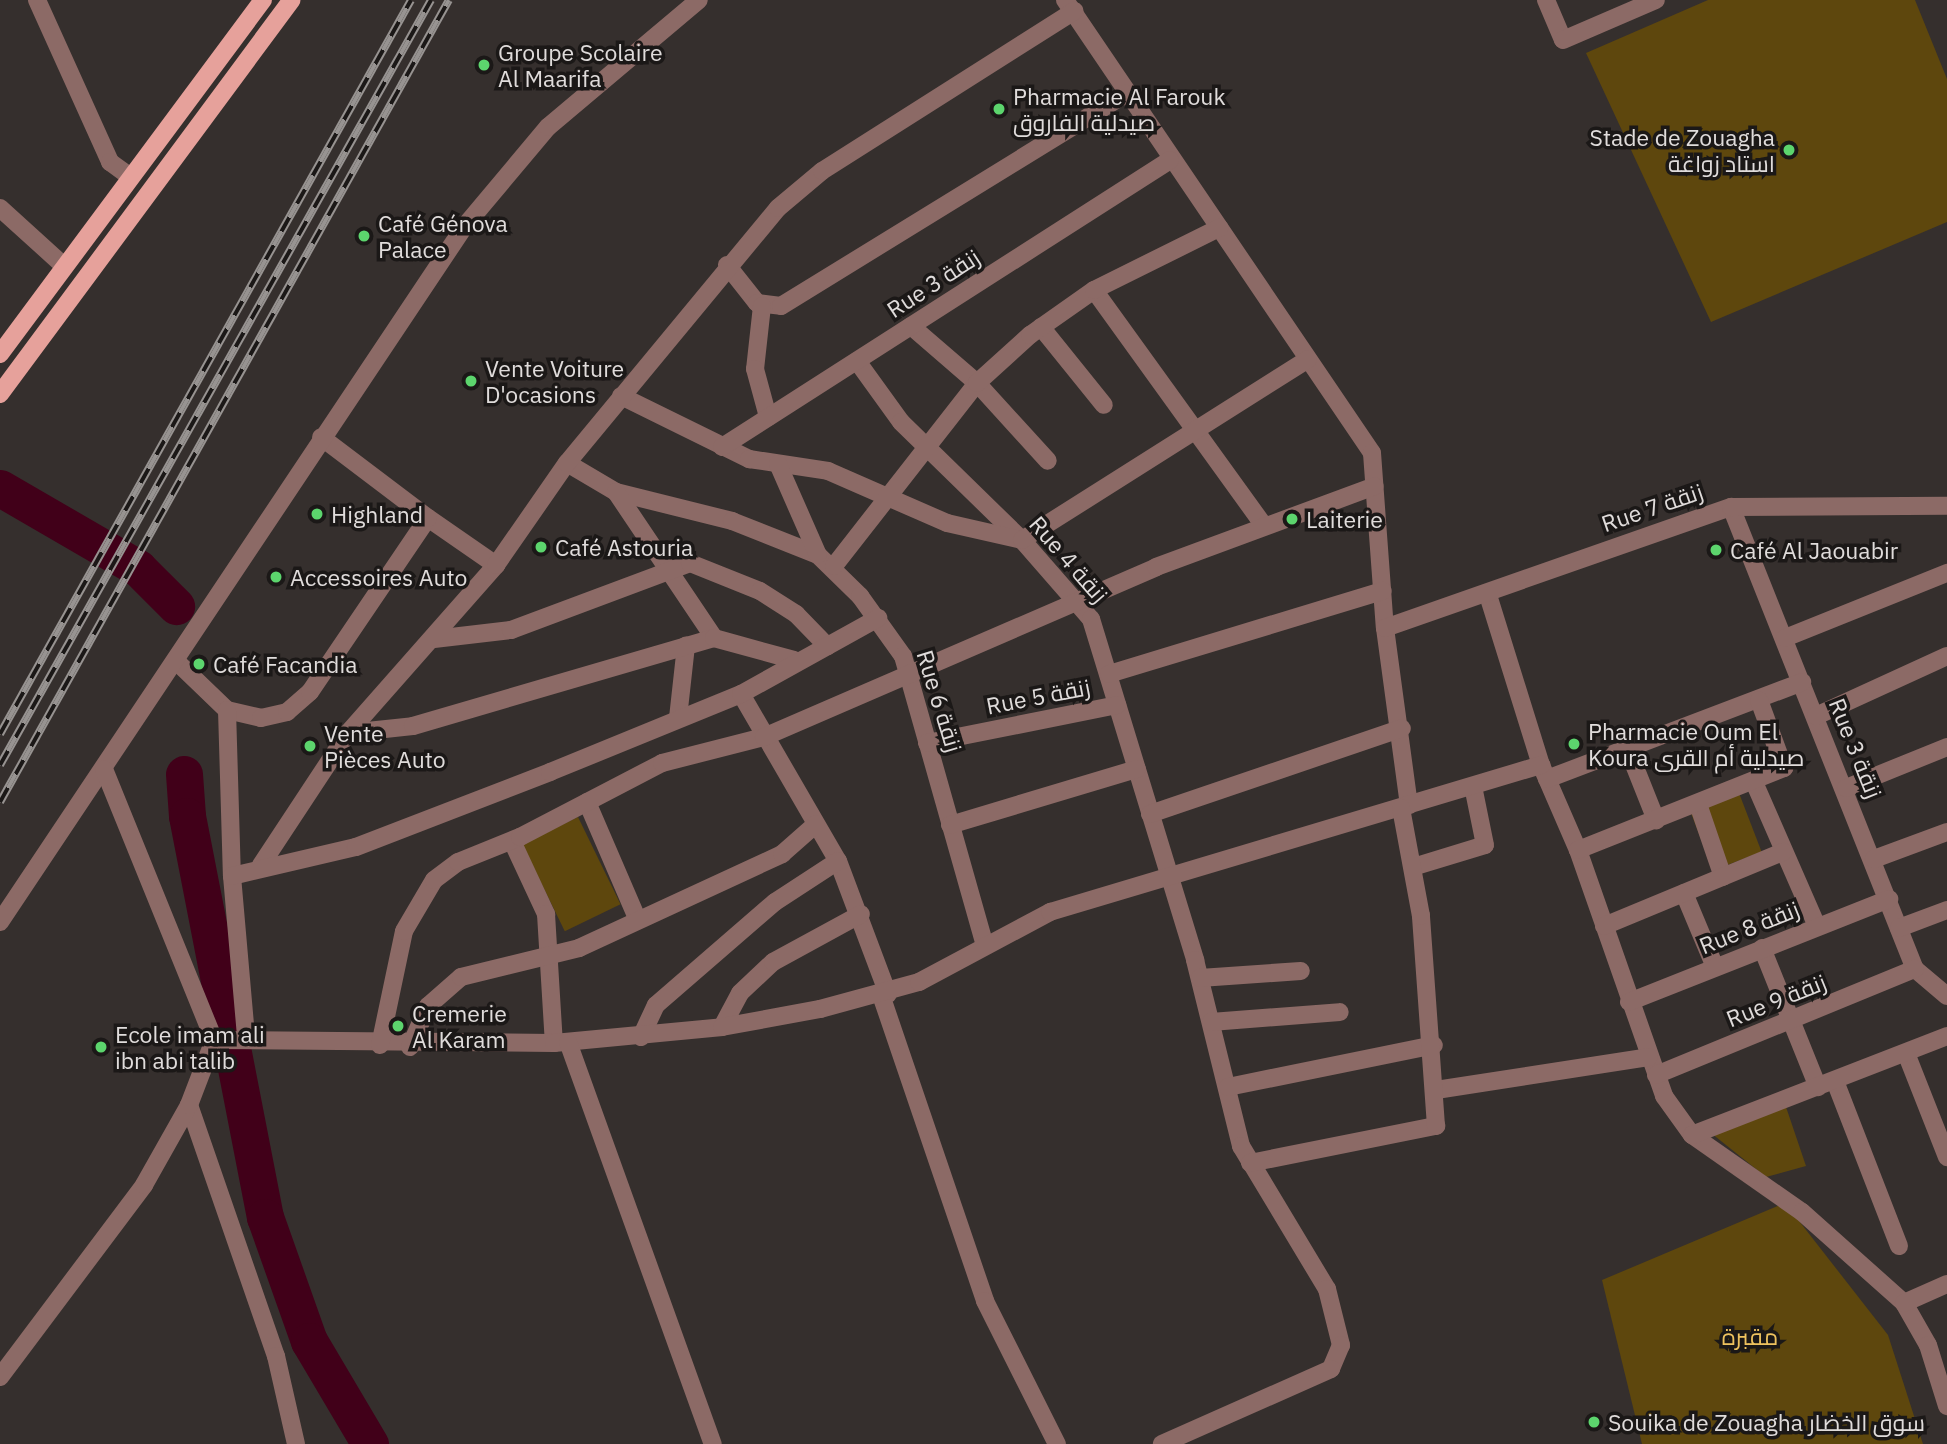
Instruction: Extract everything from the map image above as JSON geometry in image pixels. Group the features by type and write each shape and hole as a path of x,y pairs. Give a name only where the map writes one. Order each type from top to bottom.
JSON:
{"main road":[{"path":"0,354 129,176 263,0"},
{"path":"0,394 292,0"}],"street":[{"path":"0,922 176,661 410,302 519,160 583,94 699,0"},
{"path":"1546,0 1563,40 1656,0"},
{"path":"41,2 110,162 129,176"},
{"path":"261,865 348,733 434,639 496,565 567,463 727,265 822,171 1069,6 1170,160 1308,359 1357,424 1372,453 1385,628 1402,728 1405,806 1434,1045 1438,1120 1431,1129 1250,1163"},
{"path":"762,306 781,306 1126,94"},
{"name":"Rue 3 زنقة","path":"722,447 1170,160"},
{"path":"0,208 64,266"},
{"path":"834,566 882,498 929,448 977,383 1041,327 1094,289 1219,228"},
{"path":"727,265 762,306 754,369 768,417"},
{"path":"1094,289 1192,433 1264,526"},
{"path":"911,326 977,383 1048,460"},
{"path":"1041,327 1104,405"},
{"path":"621,396 722,447 778,464 828,471 882,498 947,523 1022,540 1308,359"},
{"name":"Rue 4 زنقة","path":"857,361 901,422 1022,540 1091,619 1200,978 1228,1087 1234,1126 1250,1163 1327,1289 1340,1335 1338,1360 1322,1376 1162,1444"},
{"path":"321,437 428,518 496,565"},
{"name":"Rue 6 زنقة","path":"567,463 616,492 732,521 818,555 834,566 878,618 907,673 985,945"},
{"path":"778,464 818,555"},
{"path":"380,1045 391,977 419,901 458,862 512,841 662,763 764,737 1077,601 1264,526 1375,486"},
{"path":"616,492 714,638"},
{"name":"Rue 7 زنقة","path":"1385,628 1488,595 1621,542 1731,508 1947,506"},
{"name":"Rue 3 زنقة","path":"1731,508 1846,788 1915,969 1947,996"},
{"path":"176,661 227,710 261,718 287,712 310,692 428,518"},
{"path":"434,639 511,630 668,568 690,563 760,591 796,614 827,646"},
{"path":"1785,638 1947,573"},
{"path":"1109,674 1383,591"},
{"path":"1488,595 1544,772 1578,850 1656,1075 1692,1135 1802,1212 1904,1303 1928,1345 1947,1406"},
{"path":"232,876 261,865 356,847 741,694 794,660 827,646 878,618"},
{"path":"348,733 413,726 714,638 794,660"},
{"path":"678,718 686,645"},
{"path":"1816,716 1947,656"},
{"path":"216,1040 244,1037 410,1047 561,1043 722,1027 884,995 1050,912 1171,879 1473,786 1544,772 1627,747 1802,682"},
{"path":"741,694 838,861 861,914 884,995 985,1301 1057,1444"},
{"path":"1578,850 1754,782 1785,765 1759,700"},
{"name":"Rue 5 زنقة","path":"928,743 1117,705"},
{"path":"227,710 232,876 244,1037"},
{"path":"1150,814 1402,728"},
{"path":"1627,747 1656,820"},
{"path":"1846,788 1947,747"},
{"path":"0,1377 144,1185 189,1105 216,1040 104,769"},
{"path":"950,825 1138,769"},
{"path":"1754,782 1817,926"},
{"path":"1413,867 1485,845 1473,786"},
{"path":"587,802 637,918"},
{"path":"1698,804 1723,877"},
{"path":"410,1047 443,988 461,977 549,958 782,854 816,824"},
{"path":"1874,859 1947,832"},
{"path":"512,841 546,914 549,958 561,1043 713,1444"},
{"path":"1604,926 1783,852"},
{"path":"641,1037 656,1005 775,902 838,861"},
{"path":"1684,893 1715,967"},
{"name":"Rue 8 زنقة","path":"1629,1002 1889,899"},
{"path":"1899,928 1947,910"},
{"path":"722,1027 740,993 773,962 861,914"},
{"path":"1762,948 1791,1021 1826,1084 1899,1246"},
{"name":"Rue 9 زنقة","path":"1656,1075 1915,969"},
{"path":"1200,978 1301,971"},
{"path":"1211,1022 1340,1012"},
{"path":"1692,1135 1947,1036"},
{"path":"1228,1087 1434,1045"},
{"path":"1906,1053 1947,1157"},
{"path":"1436,1090 1648,1057"},
{"path":"189,1105 276,1356 296,1444"},
{"path":"1904,1303 1947,1284"}],"green space":[{"name":"Stade de Zouagha استاد زواغة","path":"1708,0 1915,0 1947,79 1947,222 1711,322 1586,53"},
{"path":"1739,793 1762,852 1713,870 1690,812"},
{"path":"578,817 621,904 565,931 522,844"},
{"path":"1785,1104 1806,1166 1766,1177 1711,1133"},
{"name":"مقبرة","path":"1785,1203 1888,1335 1923,1444 1642,1444 1602,1280"}],"waterway":[{"path":"0,488 138,568 176,606"},
{"path":"184,774 187,816 265,1217 309,1341 370,1444"}],"railway":[{"path":"0,734 411,0"},
{"path":"0,765 431,0"},
{"path":"0,802 449,0"}],"place":[{"name":"Groupe Scolaire Al Maarifa","path":"484,65"},
{"name":"Pharmacie Al Farouk صيدلية الفاروق","path":"999,109"},
{"name":"Stade de Zouagha استاد زواغة","path":"1789,150"},
{"name":"Café Génova Palace","path":"364,236"},
{"name":"Vente Voiture D'ocasions","path":"471,381"},
{"name":"Highland","path":"317,514"},
{"name":"Laiterie","path":"1292,519"},
{"name":"Café Astouria","path":"541,547"},
{"name":"Café Al Jaouabir","path":"1716,550"},
{"name":"Accessoires Auto","path":"276,577"},
{"name":"Café Facandia","path":"199,664"},
{"name":"Pharmacie Oum El Koura صيدلية أم القرى","path":"1574,744"},
{"name":"Vente Pièces Auto","path":"310,746"},
{"name":"Cremerie Al Karam","path":"398,1026"},
{"name":"Ecole imam ali ibn abi talib","path":"101,1047"},
{"name":"Souika de Zouagha سوق الخضار","path":"1594,1422"}]}
